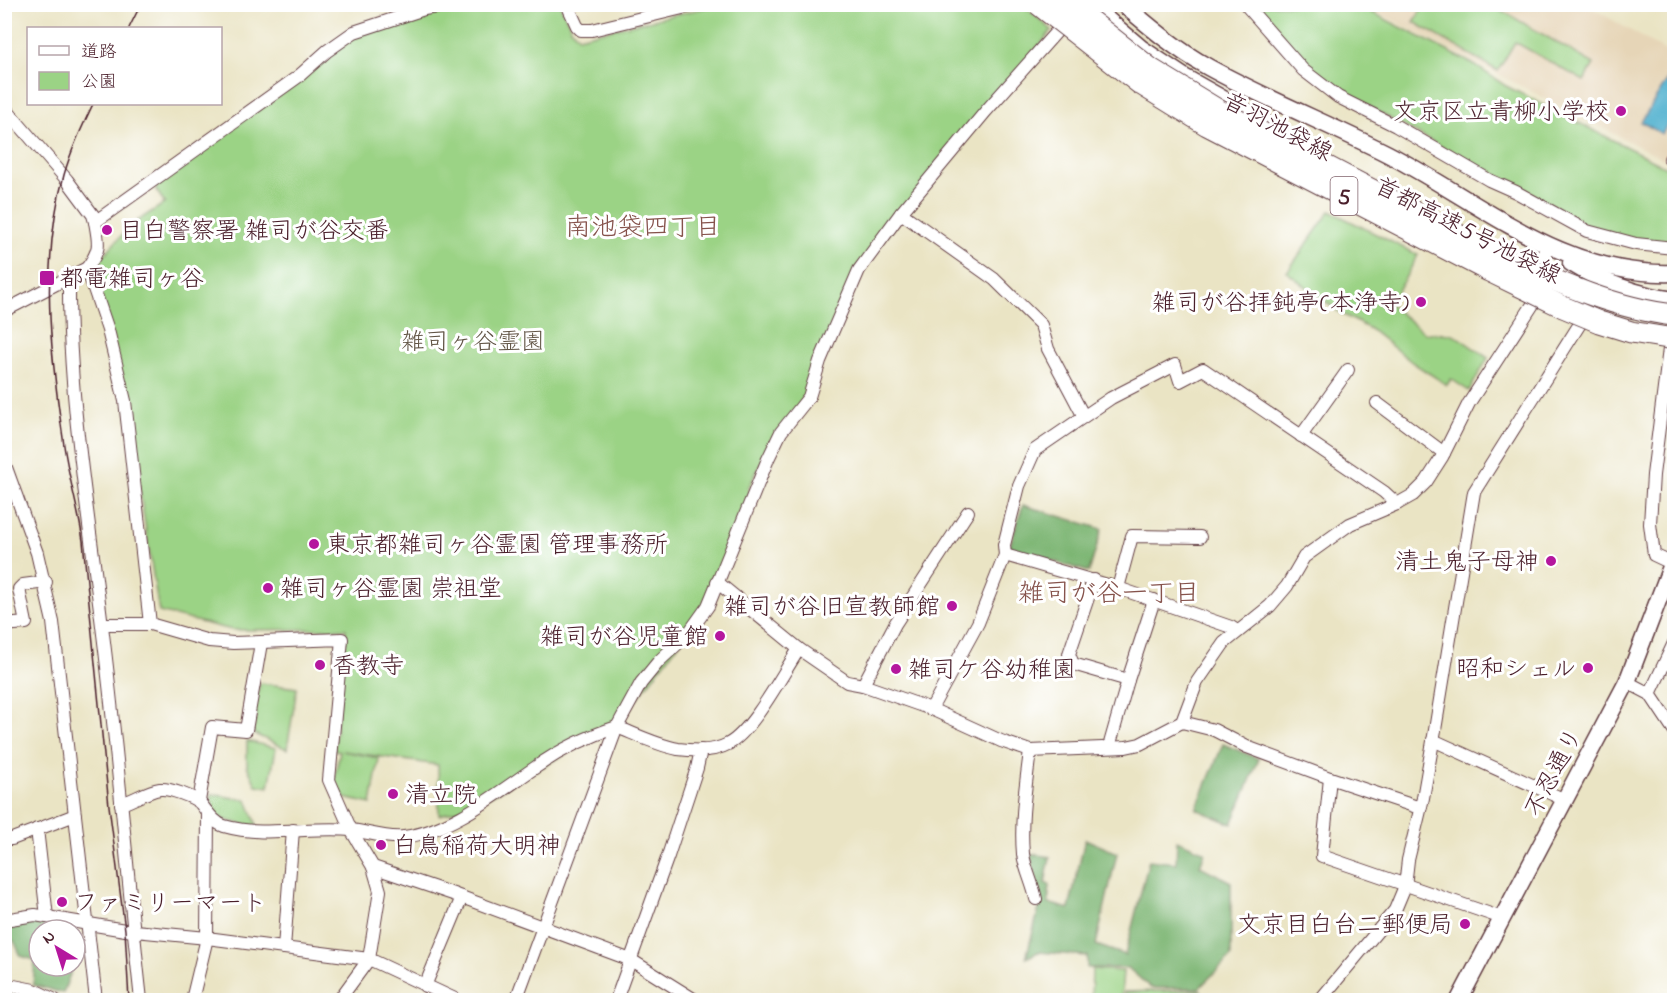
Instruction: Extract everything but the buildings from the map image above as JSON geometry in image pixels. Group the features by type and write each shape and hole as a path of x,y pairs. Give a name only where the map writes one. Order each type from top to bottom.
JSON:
{"highway":[{"name":"首都高速5号池袋線","path":"1038,4 1139,83 1173,106 1489,271 1563,307 1631,332 1674,328"},
{"name":"首都高速5号池袋線","path":"1069,11 1151,69 1218,111 1499,256 1584,292 1627,306 1674,328"}],"main road":[{"name":"音羽池袋線","path":"1052,4 1069,11 1128,66 1165,92 1205,115 1589,310 1639,325 1674,328"},
{"name":"音羽池袋線","path":"1089,4 1142,49 1184,77 1436,215 1462,231 1536,285"},
{"name":"音羽池袋線","path":"1123,4 1165,38 1206,66 1391,156 1549,247 1593,276 1654,297 1674,300"},
{"name":"音羽池袋線","path":"1549,247 1622,270 1652,274 1674,273"},
{"name":"不忍通り","path":"1459,1000 1627,682 1673,561"}],"street":[{"path":"95,222 299,76 327,51 354,32 424,9 453,4"},
{"path":"567,4 576,26 581,30 592,30 699,4"},
{"path":"516,1000 617,727 641,683 659,661 695,625 708,606 781,432 809,398 820,361 859,270 901,213 1069,11 1080,4"},
{"path":"1245,4 1303,70 1338,96 1587,231 1636,244 1674,248"},
{"path":"4,107 68,180 93,215 99,245 95,257 87,268 10,308"},
{"path":"901,213 994,279 1041,325 1048,350 1083,415"},
{"path":"1182,722 1197,682 1224,644 1270,606 1287,586 1304,557 1350,524 1413,495 1426,482 1536,285 1531,279 1532,269 1549,247"},
{"path":"87,268 108,330 125,400 150,624"},
{"path":"69,278 69,325 75,407 102,624 141,1000"},
{"path":"1320,1000 1395,910 1405,885 1433,740 1474,492 1589,310"},
{"path":"1673,561 1654,555 1650,524 1653,475 1674,328"},
{"path":"931,709 978,623 1005,555 1004,545 1019,486 1035,450 1111,398 1175,365 1180,381 1203,369 1384,492 1397,504"},
{"path":"1301,436 1348,370"},
{"path":"1377,403 1444,453"},
{"path":"4,462 46,582 53,622 87,918"},
{"path":"863,685 895,624 968,512"},
{"path":"1118,588 1132,536 1200,537"},
{"path":"1005,555 1094,580 1231,627 1238,632"},
{"path":"1094,580 1069,654 1073,664 1128,680"},
{"path":"4,625 26,623 19,589 23,585 46,582"},
{"path":"717,582 799,649 847,682 863,685 931,709 1030,752 1126,747 1140,744 1182,722 1214,730 1247,747 1420,808"},
{"path":"1109,747 1154,600"},
{"path":"102,624 150,624 209,641 261,643 342,639 329,780 351,830 373,867 380,891 369,959 339,1000"},
{"path":"200,801 212,727 246,730 261,643"},
{"path":"1650,694 1674,643"},
{"path":"122,804 160,789 181,793 200,801 208,813 221,825 259,832 351,830 389,838 426,832 472,811 538,765 597,734 617,727 657,744 678,749 719,748 737,738 799,649"},
{"path":"1627,682 1650,694 1674,730"},
{"path":"1433,740 1565,800"},
{"path":"616,1000 668,856 701,750"},
{"path":"1030,752 1024,805 1023,855 1036,899"},
{"path":"1330,778 1322,856 1502,918"},
{"path":"192,1000 207,938 208,813"},
{"path":"4,839 12,839 75,815"},
{"path":"37,829 47,916"},
{"path":"284,948 293,830"},
{"path":"373,867 462,897 631,960 695,1000"},
{"path":"425,986 462,897"},
{"path":"4,920 35,915 60,918"},
{"path":"96,1000 87,922 133,930 369,959 456,1000"},
{"path":"4,984 34,990 55,1000"}],"shaded area":[{"name":"文京区立青柳小学校","path":"1377,4 1587,5 1674,56 1674,143 1665,160 1373,10"}],"green space":[{"name":"雑司ヶ谷霊園","path":"1022,4 1052,30 859,270 805,396 759,467 748,489 750,494 708,606 616,726 468,808 439,815 438,765 342,751 379,758 371,804 344,798 334,780 340,751 334,750 346,629 232,630 159,612 123,386 91,269 131,225 165,203 156,190 157,182 327,55 356,35 454,10 494,5 560,5 578,37 717,5"},
{"path":"1251,5 1375,5 1371,12 1473,64 1506,86 1674,171 1674,244 1630,240 1590,229 1344,93 1306,65"},
{"path":"1424,5 1501,5 1499,9 1594,64 1584,81 1515,42 1498,71 1414,22"},
{"path":"1330,211 1418,255 1390,305 1425,333 1453,334 1488,358 1469,391 1451,379 1447,385 1413,363 1370,329 1342,314 1287,272"},
{"path":"1023,505 1102,529 1089,572 1009,548"},
{"path":"260,683 297,688 287,749 252,733 257,714 253,713"},
{"path":"247,741 276,748 269,787 256,785 247,766"},
{"path":"1223,744 1259,759 1232,824 1196,809"},
{"path":"210,794 247,800 258,828 221,819 214,812"},
{"path":"1085,839 1117,853 1096,945 1125,955 1149,860 1176,863 1177,840 1205,852 1200,866 1231,882 1231,957 1199,988 1151,988 1128,968 1087,968 1087,956 1038,952 1026,958 1041,901 1030,854 1050,857 1045,883 1050,885 1048,903 1069,909"},
{"path":"27,924 27,958 21,956 14,941 5,939 4,927"},
{"path":"1092,969 1123,971 1121,1000 1091,1000"},
{"path":"34,978 69,978 63,993 33,985"},
{"path":"1201,990 1201,1000 1124,1000 1124,992"},
{"path":"5,992 36,1000 5,1000"}],"water":[{"path":"1669,77 1674,81 1674,114 1662,134 1641,122"}],"tram line":[{"path":"130,27 141,4"},
{"path":"93,105 70,157 57,207 50,273 51,339 65,451 83,541 109,806 125,930 129,1000"}],"place":[{"name":"文京区立青柳小学校","path":"1621,111"},
{"name":"目白警察署 雑司が谷交番","path":"107,230"},
{"name":"都電雑司ヶ谷","path":"47,278"},
{"name":"雑司が谷拝鈍亭(本浄寺)","path":"1421,302"},
{"name":"東京都雑司ヶ谷霊園 管理事務所","path":"314,544"},
{"name":"清土鬼子母神","path":"1551,561"},
{"name":"雑司ヶ谷霊園 崇祖堂","path":"268,588"},
{"name":"雑司が谷旧宣教師館","path":"952,606"},
{"name":"雑司が谷児童館","path":"720,636"},
{"name":"香教寺","path":"320,665"},
{"name":"昭和シェル","path":"1588,668"},
{"name":"雑司ケ谷幼稚園","path":"896,669"},
{"name":"清立院","path":"393,794"},
{"name":"白鳥稲荷大明神","path":"381,845"},
{"name":"ファミリーマート","path":"62,902"},
{"name":"文京目白台二郵便局","path":"1465,924"}],"district":[{"name":"南池袋四丁目","path":"643,226"},
{"name":"雑司が谷一丁目","path":"1109,592"}]}
